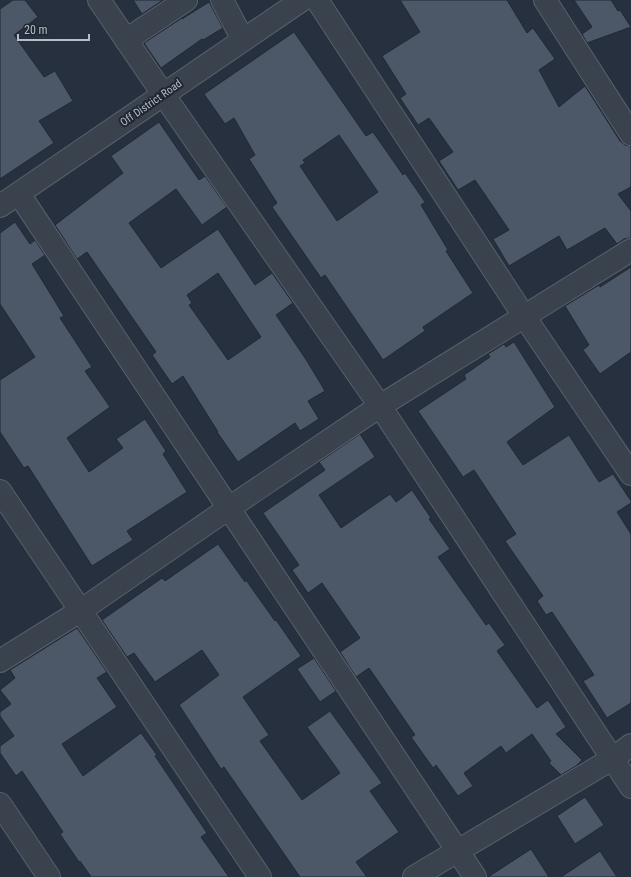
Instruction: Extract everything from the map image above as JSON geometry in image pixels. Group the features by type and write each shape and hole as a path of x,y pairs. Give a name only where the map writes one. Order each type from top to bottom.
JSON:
{"street":[{"path":"99,0 380,406 631,787"},
{"path":"126,40 186,0"},
{"path":"222,0 242,40"},
{"name":"Off District Road","path":"0,206 302,0"},
{"path":"317,0 524,316 631,474"},
{"path":"545,0 631,134"},
{"path":"19,194 456,851 475,877"},
{"path":"0,661 80,611 380,406 631,250"},
{"path":"0,491 260,877"},
{"path":"414,877 612,759 631,745"},
{"path":"0,804 49,877"}],"building":[{"path":"13,0 25,0 38,17 14,35 44,77 55,71 73,101 39,121 54,143 0,179 0,9"},
{"path":"133,0 163,0 142,14"},
{"path":"400,0 507,0 527,33 533,28 555,59 539,70 559,107 585,86 620,141 625,145 631,146 631,187 618,194 631,211 631,238 624,239 617,244 605,228 567,250 559,236 509,266 493,239 509,230 475,180 458,190 439,161 453,152 429,118 418,125 400,98 406,94 382,56 420,32"},
{"path":"574,0 611,0 618,11 620,10 631,27 587,43 582,34 592,27"},
{"path":"209,2 223,28 203,40 202,39 161,68 144,43"},
{"path":"294,32 366,136 373,132 403,175 405,173 425,202 421,205 448,250 446,251 473,293 423,327 425,331 383,360 325,275 321,278 272,207 277,203 249,159 255,155 234,118 225,124 204,94","holes":["339,135 378,192 337,221 300,166 305,163 303,160"]},
{"path":"159,122 199,180 205,176 227,207 202,225 176,189 129,223 161,268 218,229 255,285 272,273 293,303 276,315 325,391 308,401 319,419 300,431 295,423 238,462 217,432 183,376 172,384 152,355 156,352 87,252 77,259 55,225 123,173 111,156","holes":["218,273 261,337 228,360 189,305 192,303 187,295"]},
{"path":"15,222 30,244 35,240 45,255 32,264 64,316 60,318 92,367 85,371 110,407 67,438 89,472 123,448 116,439 145,419 166,451 163,454 187,492 127,531 133,540 92,566 28,466 24,468 0,432 0,380 35,357 0,304 0,233"},
{"path":"631,267 631,352 600,374 583,350 589,345 565,306 599,285 600,287"},
{"path":"514,342 555,407 507,442 523,465 569,435 599,482 613,474 631,501 631,503 617,512 631,534 631,703 607,718 583,681 594,675 552,612 546,615 537,601 543,596 505,541 516,534 474,470 463,477 418,411 466,379 464,375 490,357 488,354 504,344 506,347"},
{"path":"360,434 375,457 319,495 341,528 390,494 396,502 412,490 431,518 429,519 450,549 438,557 486,625 489,623 505,645 497,651 537,708 548,700 566,727 556,734 582,760 576,766 561,775 549,763 551,761 532,734 506,753 501,746 464,773 473,786 458,796 436,765 433,768 411,737 415,735 369,668 356,677 340,652 360,638 322,583 308,593 292,570 299,565 263,513 325,470 319,462"},
{"path":"218,544 245,582 246,580 275,621 276,620 301,656 243,697 269,735 260,741 302,800 340,773 307,727 330,711 382,783 370,791 399,832 356,862 367,877 300,877 224,767 221,769 179,705 219,675 202,650 155,682 134,653 127,657 102,620 162,578 165,581"},
{"path":"77,628 107,672 97,678 117,707 62,744 83,776 141,733 157,755 155,756 207,833 201,837 229,877 91,877 60,834 63,832 22,771 16,776 0,753 0,746 14,736 0,716 0,712 11,704 0,690 15,678 10,670"},
{"path":"314,658 336,691 320,702 297,669"},
{"path":"585,797 604,825 575,844 557,816"},
{"path":"531,849 549,877 488,877"},
{"path":"600,851 617,877 561,877"}]}
